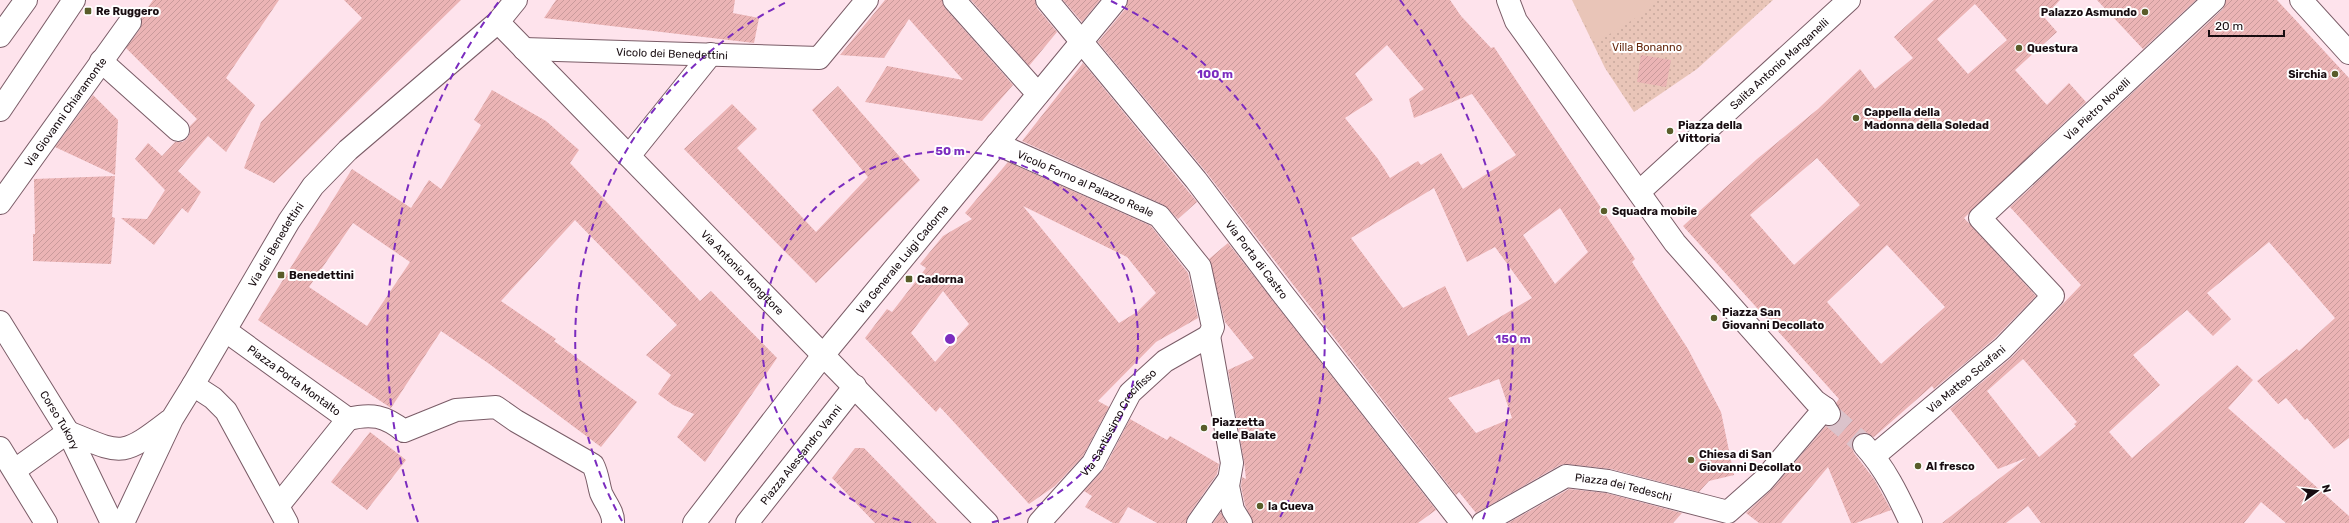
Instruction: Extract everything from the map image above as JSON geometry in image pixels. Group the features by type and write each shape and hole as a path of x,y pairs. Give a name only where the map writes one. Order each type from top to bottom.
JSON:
{"street":[{"path":"0,36 26,0"},
{"path":"0,110 74,0"},
{"name":"Via dei Benedettini","path":"124,523 172,419 226,331 289,221 312,186 348,150 498,22 516,0"},
{"name":"Vicolo dei Benedettini","path":"524,49 819,58 867,0"},
{"path":"954,0 1038,94"},
{"name":"Via Porta di Castro","path":"1047,0 1081,43 1196,180 1282,294 1462,523"},
{"name":"Via Generale Luigi Cadorna","path":"694,523 824,354 1116,0"},
{"path":"1502,0 1639,192"},
{"path":"1508,0 1516,20"},
{"name":"Salita Antonio Manganelli","path":"1639,192 1849,0"},
{"name":"Via Pietro Novelli","path":"2053,296 1980,218 2214,0"},
{"path":"2301,0 2349,53"},
{"name":"Via Giovanni Chiaramonte","path":"0,203 130,22"},
{"name":"Via Antonio Mongitore","path":"498,22 824,354 987,523"},
{"path":"629,156 711,54"},
{"path":"101,61 178,130"},
{"name":"Vicolo Forno al Palazzo Reale","path":"997,144 1159,216 1200,267 1213,327 1209,336 1232,463 1227,482"},
{"name":"Piazza dei Tedeschi","path":"1483,523 1566,476 1608,481 1728,512 1763,481 1827,411 1815,401 1675,243 1639,192"},
{"name":"Via Matteo Sclafani","path":"1911,523 1896,491 1869,451 2003,348 2053,296"},
{"name":"Corso Tukory","path":"0,322 68,432 112,523"},
{"name":"Piazza Porta Montalto","path":"226,331 348,419 282,515"},
{"name":"Via Santissimo Crocifisso","path":"1039,523 1093,463 1130,393 1165,361 1209,336"},
{"path":"193,385 213,398 226,411 282,515"},
{"name":"Piazza Alessandro Vanni","path":"747,523 854,386"},
{"path":"348,419 366,415 390,420 404,431 456,410 496,407 516,421 593,465 599,475 601,492 613,517 613,523"},
{"path":"15,470 68,432 110,449 126,450 142,442 172,419"},
{"path":"0,448 43,516 61,523"},
{"path":"1198,523 1227,482"},
{"path":"1227,482 1233,510 1241,523"}],"green space":[{"name":"Villa Bonanno","path":"1572,0 1773,0 1697,69 1634,112 1605,68"},
{"path":"1573,0 1655,0 1655,3 1647,11 1595,43"}],"building":[{"path":"153,0 279,0 226,78 255,105 226,152 208,136 178,171 201,192 188,213 182,208 154,245 121,218 147,219 165,190 135,159 148,143 162,156 175,142 182,142 187,139 190,133 190,126 197,119 126,48 140,29 141,17"},
{"path":"344,0 461,0 274,183 244,168 261,122 362,18"},
{"path":"556,0 735,0 733,13 759,18 754,43 544,18"},
{"path":"885,0 942,0 945,8 1013,85 982,121 865,102 887,66 963,80 909,19 884,58 840,55"},
{"path":"971,0 1035,0 1037,8 1057,32 1029,66"},
{"path":"1063,0 1100,0 1082,22"},
{"path":"1128,0 1450,0 1461,16 1491,48 1494,47 1635,259 1632,262 1688,349 1721,412 1734,475 1709,481 1699,492 1611,469 1567,464 1560,465 1476,513 1459,492 1456,495 1206,172 1098,42 1126,8","holes":["1387,45 1424,89 1409,99 1414,118 1472,94 1516,155 1463,189 1441,153 1421,165 1418,161 1390,178 1378,159 1345,118 1373,100 1355,74","1434,188 1467,262 1495,247 1532,298 1468,336 1445,286 1403,308 1351,238","1560,208 1588,252 1555,284 1523,235","1499,379 1512,418 1476,433 1448,398"]},
{"path":"1934,0 2060,0 2044,17 2057,32 2015,70 2047,105 2069,83 2086,102 1964,218 2036,296 1994,339 1934,389 1932,386 1874,437 1862,433 1856,435 1852,440 1854,453 1874,479 1891,510 1856,523 1851,523 1828,467 1781,523 1759,523 1746,513 1772,489 1826,426 1836,425 1840,420 1841,413 1836,403 1839,399 1683,226 1757,159 1818,109 1860,69 1875,89 1913,58 1894,37","holes":["1975,4 2007,40 1968,74 1937,39","1817,158 1860,205 1794,265 1750,215","1887,245 1945,307 1881,364 1827,302"]},
{"name":"Palazzo Asmundo","path":"2097,0 2196,0 2143,49"},
{"path":"2226,0 2277,0 2349,78 2349,438 2334,449 2307,418 2305,420 2286,398 2278,404 2257,381 2297,349 2299,351 2335,318 2269,242 2207,293 2231,319 2213,336 2187,310 2133,355 2160,385 2109,432 2132,458 2237,365 2253,380 2228,408 2349,516 2349,523 2286,523 2261,502 2244,523 2041,523 2028,506 2006,523 1942,523 2026,458 1998,469 1950,409 2012,357 2081,285 2010,207 2223,9","holes":["2023,359 2077,422 2074,424 2076,426 2039,457 1987,391"]},
{"path":"1641,55 1671,60 1666,87 1637,82"},
{"path":"1083,63 1197,202 1178,219 1164,205 1022,141"},
{"path":"838,86 920,180 816,283 684,149 732,104 757,129 737,148 816,232 868,177 812,110"},
{"path":"492,90 546,121 579,150 570,163 700,301 711,291 777,358 705,462 677,437 694,414 673,405 658,394 671,375 646,355 677,325 575,220 501,301 556,339 554,341 637,402 601,447 488,363 441,331 391,408 258,320 352,169 411,208 429,180 441,189 481,125 474,120","holes":["353,223 410,262 367,326 309,287"]},
{"path":"93,95 118,120 115,175 55,147"},
{"path":"1008,162 1151,226 1188,273 1198,318 1156,342 1098,401 1109,407 1083,456 1055,486 1029,504 940,407 936,412 865,338 887,309 892,312 926,268 920,264 943,236 972,219 965,213","holes":["1023,206 1127,257 1156,293 1137,312 1119,323","943,291 969,324 935,362 911,333"]},
{"path":"115,176 112,217 115,218 111,264 33,261 33,234 35,234 34,179"},
{"path":"1228,243 1436,510 1418,523 1253,523 1245,505 1241,486 1242,477 1246,479 1244,461 1228,370 1254,358 1225,322 1209,259"},
{"path":"1130,419 1167,440 1170,436 1219,464 1217,474 1188,516 1186,523 1157,523 1128,507 1119,523 1113,523 1085,507 1092,496 1084,491 1104,469"},
{"path":"370,432 406,460 367,510 331,482"},
{"path":"855,448 864,448 937,523 875,523 832,478"},
{"path":"1569,489 1606,493 1682,513 1673,523 1508,523"},
{"path":"1221,512 1226,523 1213,523"}],"tunnel":[{"path":"1829,414 1864,445"}],"place":[{"name":"Re Ruggero","path":"88,11"},
{"name":"Palazzo Asmundo","path":"2145,12"},
{"name":"Questura","path":"2019,48"},
{"name":"Sirchia","path":"2335,74"},
{"name":"Cappella della Madonna della Soledad","path":"1856,118"},
{"name":"Piazza della Vittoria","path":"1670,131"},
{"name":"Squadra mobile","path":"1604,211"},
{"name":"Benedettini","path":"281,275"},
{"name":"Cadorna","path":"909,279"},
{"name":"Piazza San Giovanni Decollato","path":"1714,318"},
{"name":"Piazzetta delle Balate","path":"1204,428"},
{"name":"Chiesa di San Giovanni Decollato","path":"1691,460"},
{"name":"Al fresco","path":"1918,466"},
{"name":"la Cueva","path":"1260,506"}]}
